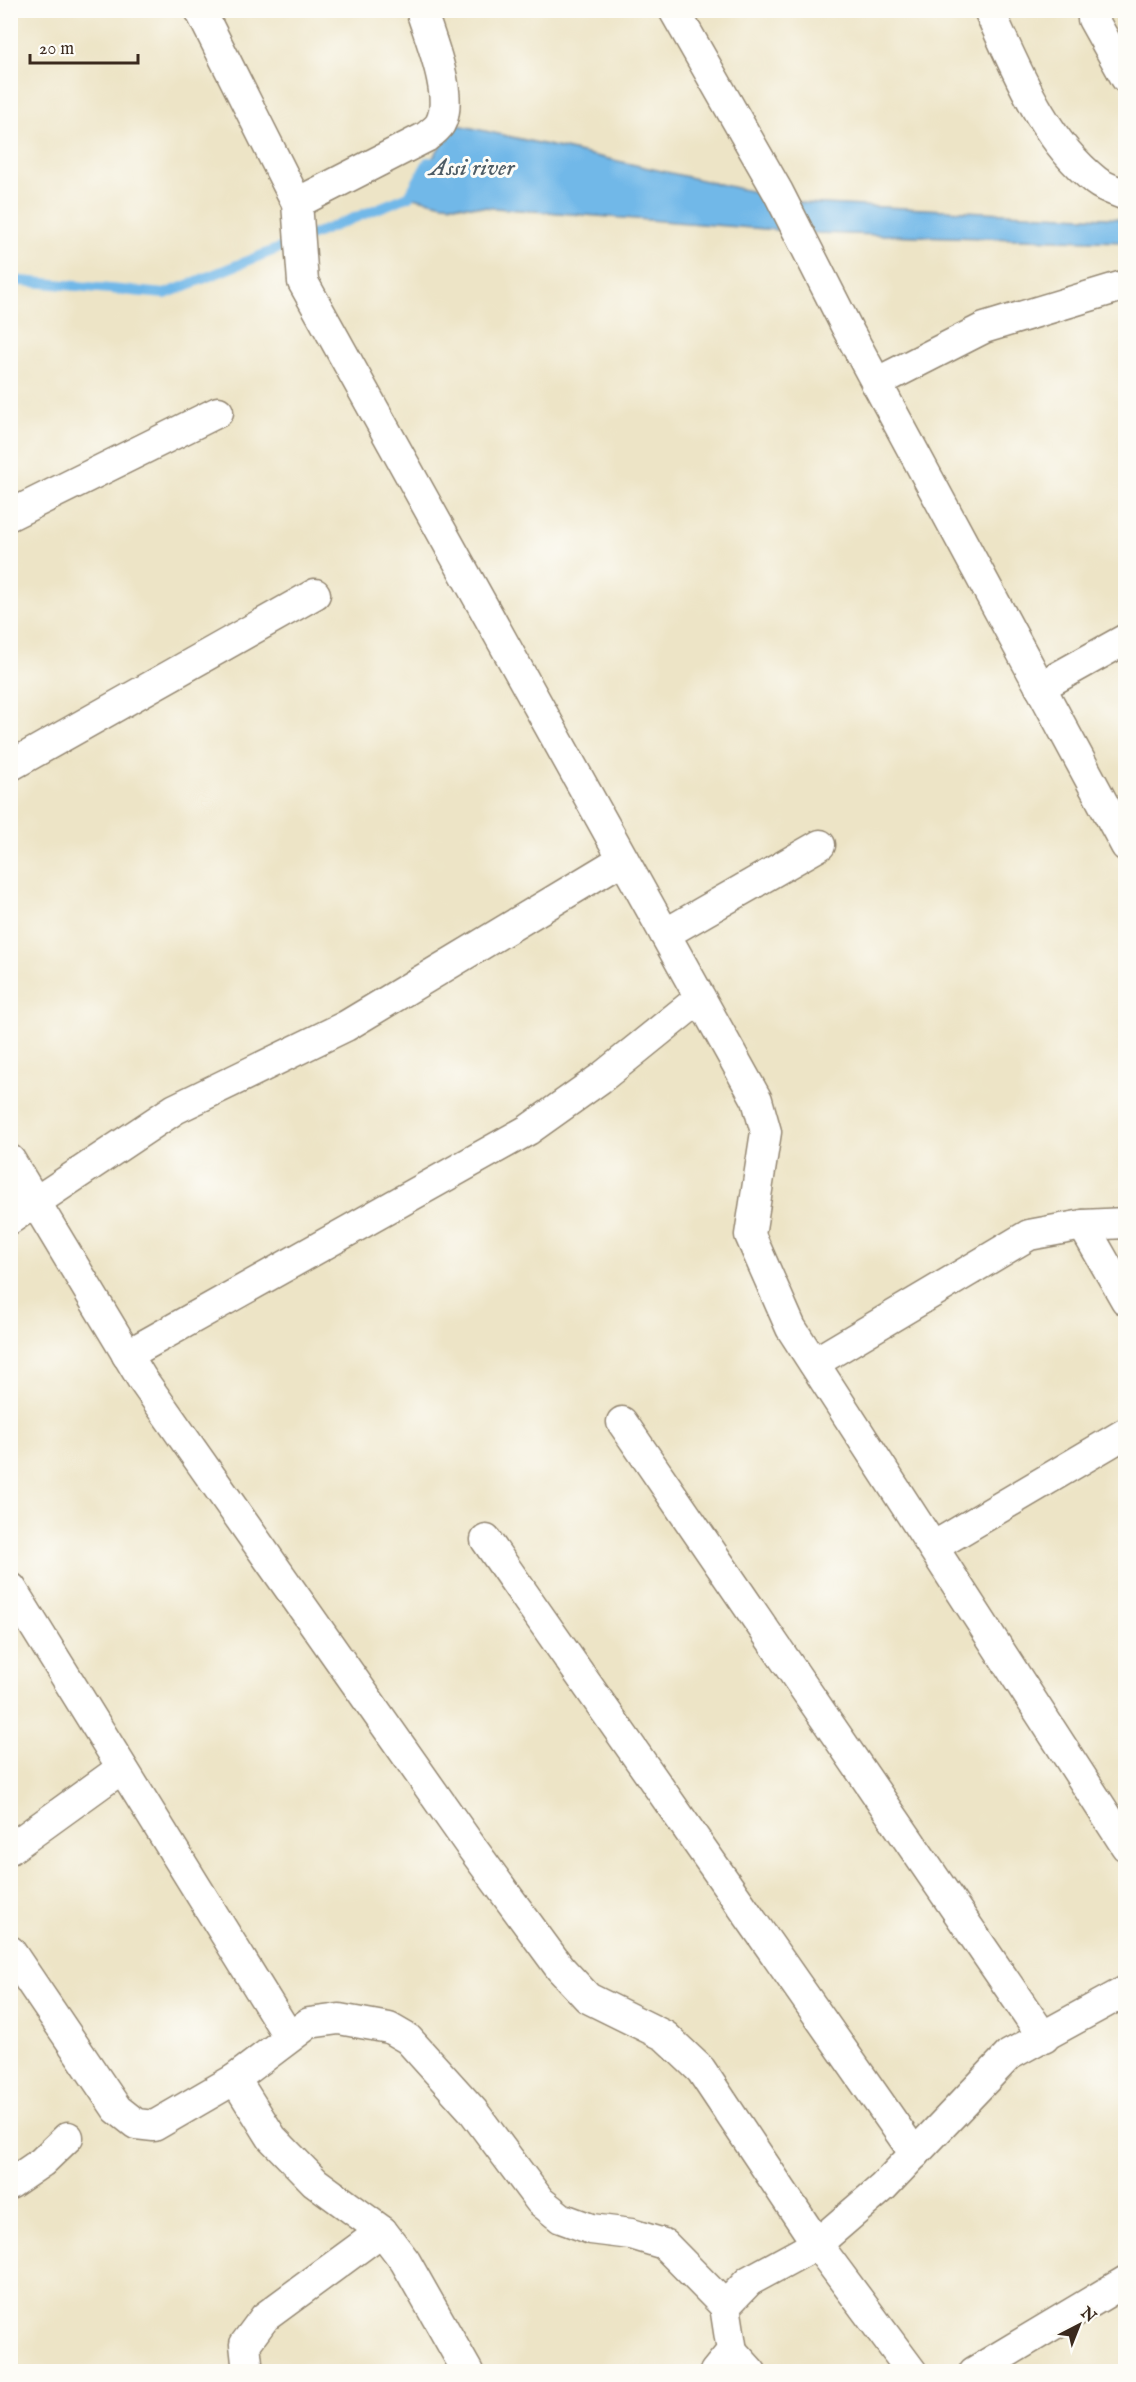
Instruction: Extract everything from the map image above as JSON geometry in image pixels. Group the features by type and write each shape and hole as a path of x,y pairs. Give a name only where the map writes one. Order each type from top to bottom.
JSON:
{"street":[{"path":"200,10 299,212 303,282 757,1100 766,1132 750,1235 791,1328 1125,1846"},
{"path":"299,212 439,126 445,113 444,86 421,10"},
{"path":"674,10 778,192 876,383 1125,846"},
{"path":"989,10 1034,105 1071,158 1098,183 1125,195"},
{"path":"1093,18 1125,78"},
{"path":"876,383 984,328 1125,285"},
{"path":"10,515 218,412"},
{"path":"10,766 315,594"},
{"path":"1040,687 1125,639"},
{"path":"665,934 820,845"},
{"path":"10,1219 175,1109 346,1026 623,859"},
{"path":"127,1355 528,1130 601,1078 700,998"},
{"path":"10,1160 127,1355 437,1799 560,1968 588,1998 665,2036 701,2070 817,2244 912,2372"},
{"path":"814,1363 1029,1235 1083,1225 1125,1223"},
{"path":"1083,1225 1125,1300"},
{"path":"622,1422 1044,2038"},
{"path":"933,1547 1125,1433"},
{"path":"486,1540 915,2154"},
{"path":"11,1588 289,2037"},
{"path":"10,1849 122,1768"},
{"path":"10,1951 117,2109 136,2124 154,2126 235,2079 309,2023 339,2019 389,2028 408,2039 472,2111 540,2201 561,2218 591,2229 631,2234 664,2244 725,2306 732,2365"},
{"path":"725,2306 749,2281 817,2244 883,2187 1009,2055 1044,2038 1125,1991"},
{"path":"235,2079 279,2145 315,2182 382,2231 405,2261 468,2372"},
{"path":"10,2184 42,2162 69,2137"},
{"path":"248,2372 244,2344 265,2317 382,2231"},
{"path":"974,2372 1125,2281"}],"water":[{"name":"Assi river","path":"454,124 803,203 1125,219 1125,242 816,233 443,204 409,196"}],"waterway":[{"path":"10,280 165,294 409,196 428,162 444,164"}]}
